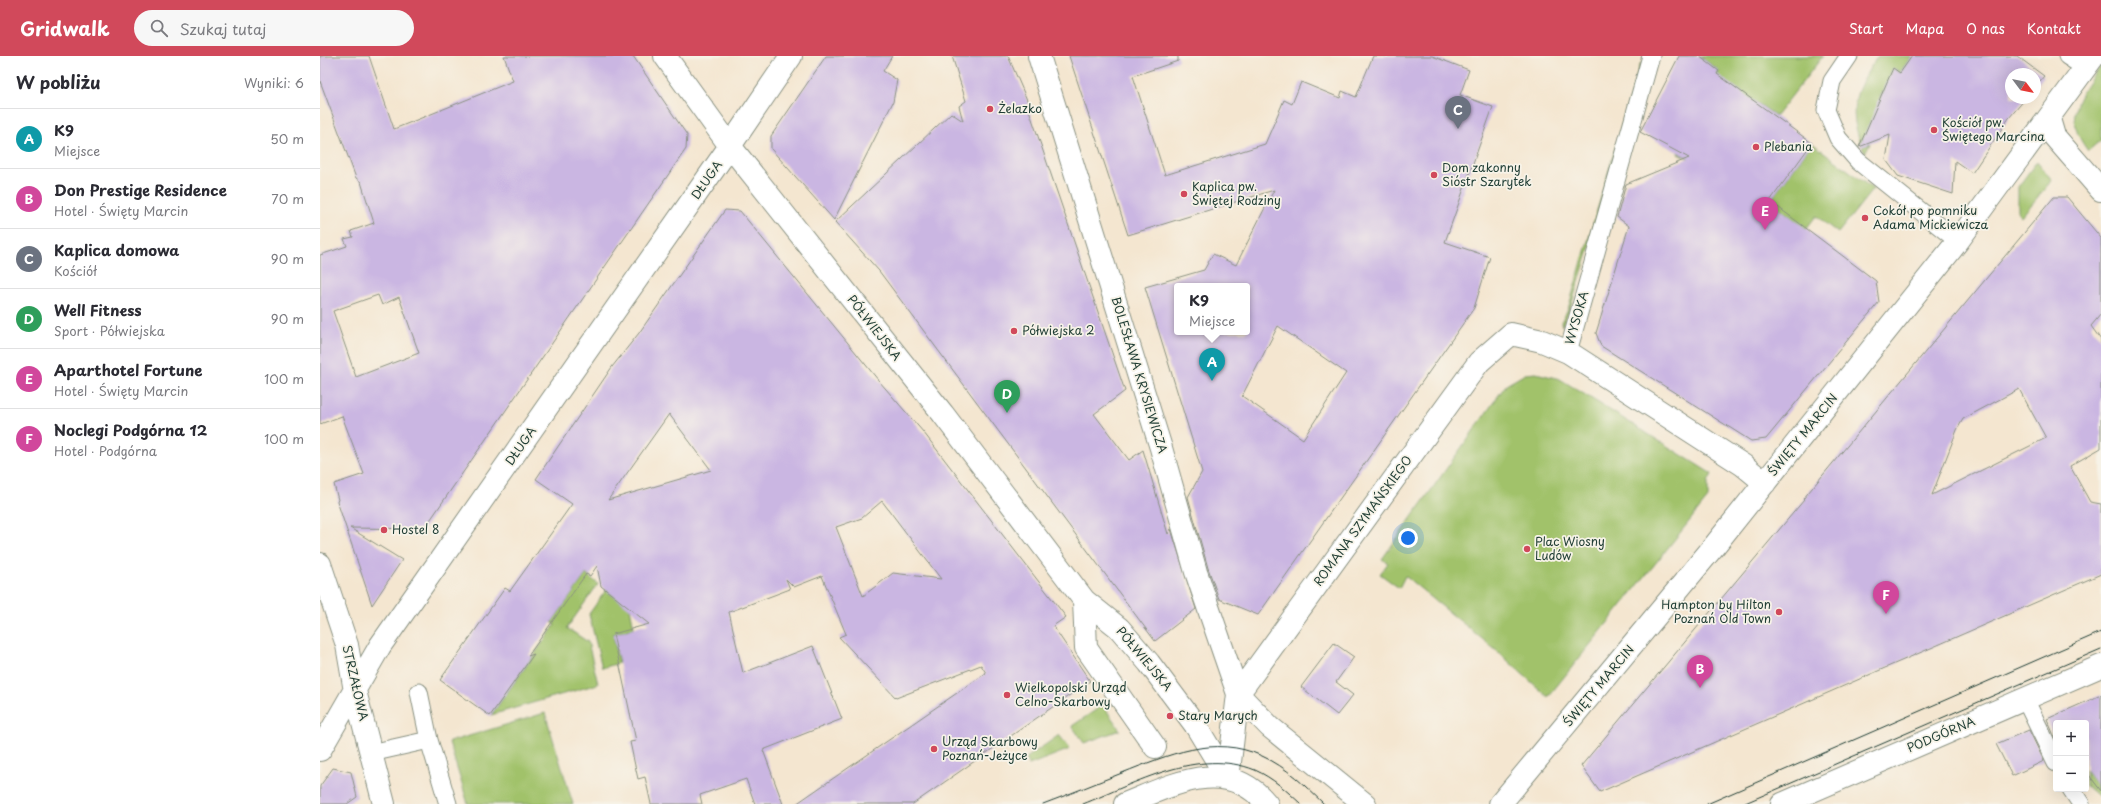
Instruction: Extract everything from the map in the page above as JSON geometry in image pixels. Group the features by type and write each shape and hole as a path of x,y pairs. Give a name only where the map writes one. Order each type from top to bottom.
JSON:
{"street":[{"name":"PÓŁWIEJSKA","path":"666,56 730,146 943,414 1084,600 1119,628 1149,662 1196,726 1228,779"},
{"name":"DŁUGA","path":"320,750 380,646 730,146 791,56"},
{"name":"BOLESŁAWA KRYSIEWICZA","path":"1039,56 1159,440 1196,572 1238,694"},
{"name":"ŚWIĘTY MARCIN","path":"1500,804 1765,483 1958,241 2090,62"},
{"path":"2049,119 2054,136 2101,190"},
{"name":"ROMANA SZYMAŃSKIEGO","path":"1228,779 1238,694 1479,362 1511,334 1542,341 1568,352"},
{"name":"WYSOKA","path":"1568,352 1743,465 1765,483"},
{"name":"STRZAŁOWA","path":"320,564 346,645 355,691 384,804"},
{"path":"1084,600 1086,648 1155,747"},
{"name":"PODGÓRNA","path":"1782,804 2101,666"},
{"path":"1238,694 1270,727 1365,804"},
{"path":"1125,804 1190,779 1208,776 1228,779 1252,790 1267,804"}],"lane":[{"name":"WYSOKA","path":"1568,352 1651,56"},
{"path":"1849,56 1832,81 1826,110 1838,138 1858,162 1958,241"},
{"path":"2067,56 2090,62"},
{"path":"419,692 429,740 448,804"},
{"path":"2025,699 2053,757"},
{"path":"371,753 429,740"},
{"path":"2073,792 2082,804"}],"green space":[{"path":"1699,56 1823,56 1776,116 1750,98 1723,134 1696,162 1678,153 1696,122 1703,102 1719,71"},
{"path":"1878,56 1912,56 1900,73 1895,69 1892,73 1887,94 1882,92 1880,96 1883,97 1862,140 1864,145 1870,143 1865,153 1856,125 1854,114 1855,103 1863,81"},
{"path":"1642,62 1599,210 1601,213 1570,309 1562,326 1561,322 1568,309 1640,64"},
{"path":"2101,65 2101,140 2088,151 2080,138 2074,116 2080,96"},
{"path":"1812,143 1873,189 1838,233 1816,216 1806,229 1770,201"},
{"path":"2037,161 2052,180 2021,217 2018,213 2018,187"},
{"path":"1536,373 1560,379 1712,474 1708,482 1708,498 1548,697 1498,652 1405,576 1399,588 1380,574 1388,563 1382,559 1506,385 1525,374"},
{"path":"586,574 598,584 567,628 588,642 598,684 491,715 555,625 552,622"},
{"path":"606,590 630,608 634,628 613,634 619,663 602,668 589,614"},
{"path":"1103,705 1120,730 1084,743 1072,726"},
{"path":"545,713 573,804 468,804 449,742"},
{"path":"1059,735 1070,749 1029,765 1025,759"},
{"path":"2089,775 2101,791 2101,799 2089,789"}],"building":[{"path":"320,56 369,56 394,129 513,81 504,56 633,56 687,135 686,149 424,529 350,528 402,560 372,605 337,501 334,484 364,474 342,416 320,424 320,255 347,246 344,239 353,237 351,231 374,223 361,182 356,178 320,81","holes":["378,295 382,305 399,297 419,353 356,377 333,311"]},
{"path":"826,56 892,56 883,71 897,80 893,102 834,220 771,149 771,136"},
{"name":"Półwiejska 2","path":"952,56 1008,56 1030,107 1028,107 1125,391 1094,414 1129,460 1143,450 1168,534 1171,529 1196,609 1155,641 879,271 835,222 951,113 963,121 959,106 966,101"},
{"path":"1069,56 1178,56 1178,61 1133,76 1165,175 1265,144 1284,100 1292,104 1301,82 1340,98 1342,91 1356,97 1373,56 1432,56 1469,70 1460,95 1493,107 1445,242 1490,257 1474,308 1258,615 1219,599 1208,568 1188,497 1202,472 1145,287 1204,270 1213,254 1236,265 1274,190 1128,235","holes":["1278,326 1346,373 1303,439 1242,396"]},
{"path":"1679,56 1699,56 1719,71 1717,74 1812,143 1770,201 1876,281 1879,302 1766,439 1751,441 1601,346 1596,333 1629,226 1617,217 1626,184 1689,158 1640,132"},
{"name":"Kościół pw. Świętego Marcina","path":"1912,56 2017,56 2033,68 2005,68 2005,104 2021,104 2009,118 1972,173 1955,161 1953,194 1898,176 1886,160 1890,135 1859,147 1893,68 1900,73"},
{"path":"2054,197 2067,197 2101,238 2101,314 2091,326 2101,340 2101,448 2070,466 2090,502 2101,504 2101,574 1600,792 1581,766 1804,500 1803,499","holes":["2019,389 2046,438 1932,495 1957,430 1963,419"]},
{"path":"725,210 740,211 879,381 924,433 1066,617 1053,626 1090,681 913,804 796,804 986,673 981,665 896,698 839,637 846,634 822,576 794,587 786,579 790,589 729,612 743,673 813,646 842,719 763,750 783,804 755,804 746,779 700,795 702,804 651,804 645,777 638,779 630,742 636,741 613,634 649,624 601,586 597,566 590,576 586,574 528,656 534,654 490,716 440,680 505,588 510,591 572,504 536,479 612,367 639,333","holes":["669,414 711,470 608,500","882,501 941,579 893,573 863,596 836,527 862,518"]},
{"path":"1334,643 1354,657 1336,682 1353,695 1337,715 1301,687"},
{"path":"2101,695 2101,791 2089,775 2089,720 2053,720 2053,733 2047,719"},
{"path":"2029,730 2044,761 2012,776 1996,744"},
{"path":"333,768 351,772 357,797 347,804 320,804 320,786"}],"tram line":[{"path":"1707,804 2101,632"},
{"path":"1743,804 2101,649"},
{"path":"1043,804 1139,766 1174,754 1209,747 1226,747 1244,750 1271,760 1295,777 1324,804"},
{"path":"1083,804 1168,770 1190,765 1212,763 1233,764 1262,773 1274,781 1301,804"}],"place":[{"name":"Żelazko","path":"990,109"},
{"name":"Kaplica domowa","path":"1458,129"},
{"name":"Kościół pw. Świętego Marcina","path":"1934,130"},
{"name":"Plebania","path":"1756,147"},
{"name":"Dom zakonny Sióstr Szarytek","path":"1434,175"},
{"name":"Kaplica pw. Świętej Rodziny","path":"1184,194"},
{"name":"Cokół po pomniku Adama Mickiewicza","path":"1865,218"},
{"name":"Aparthotel Fortune","path":"1765,230"},
{"name":"Półwiejska 2","path":"1014,331"},
{"name":"K9","path":"1212,381"},
{"name":"Well Fitness","path":"1007,413"},
{"name":"Hostel 8","path":"384,530"},
{"name":"Plac Wiosny Ludów","path":"1527,549"},
{"name":"Hampton by Hilton Poznań Old Town","path":"1779,612"},
{"name":"Noclegi Podgórna 12","path":"1886,614"},
{"name":"Don Prestige Residence","path":"1700,688"},
{"name":"Wielkopolski Urząd Celno-Skarbowy","path":"1007,695"},
{"name":"Stary Marych","path":"1170,716"},
{"name":"Urząd Skarbowy Poznań-Jeżyce","path":"934,749"}]}
